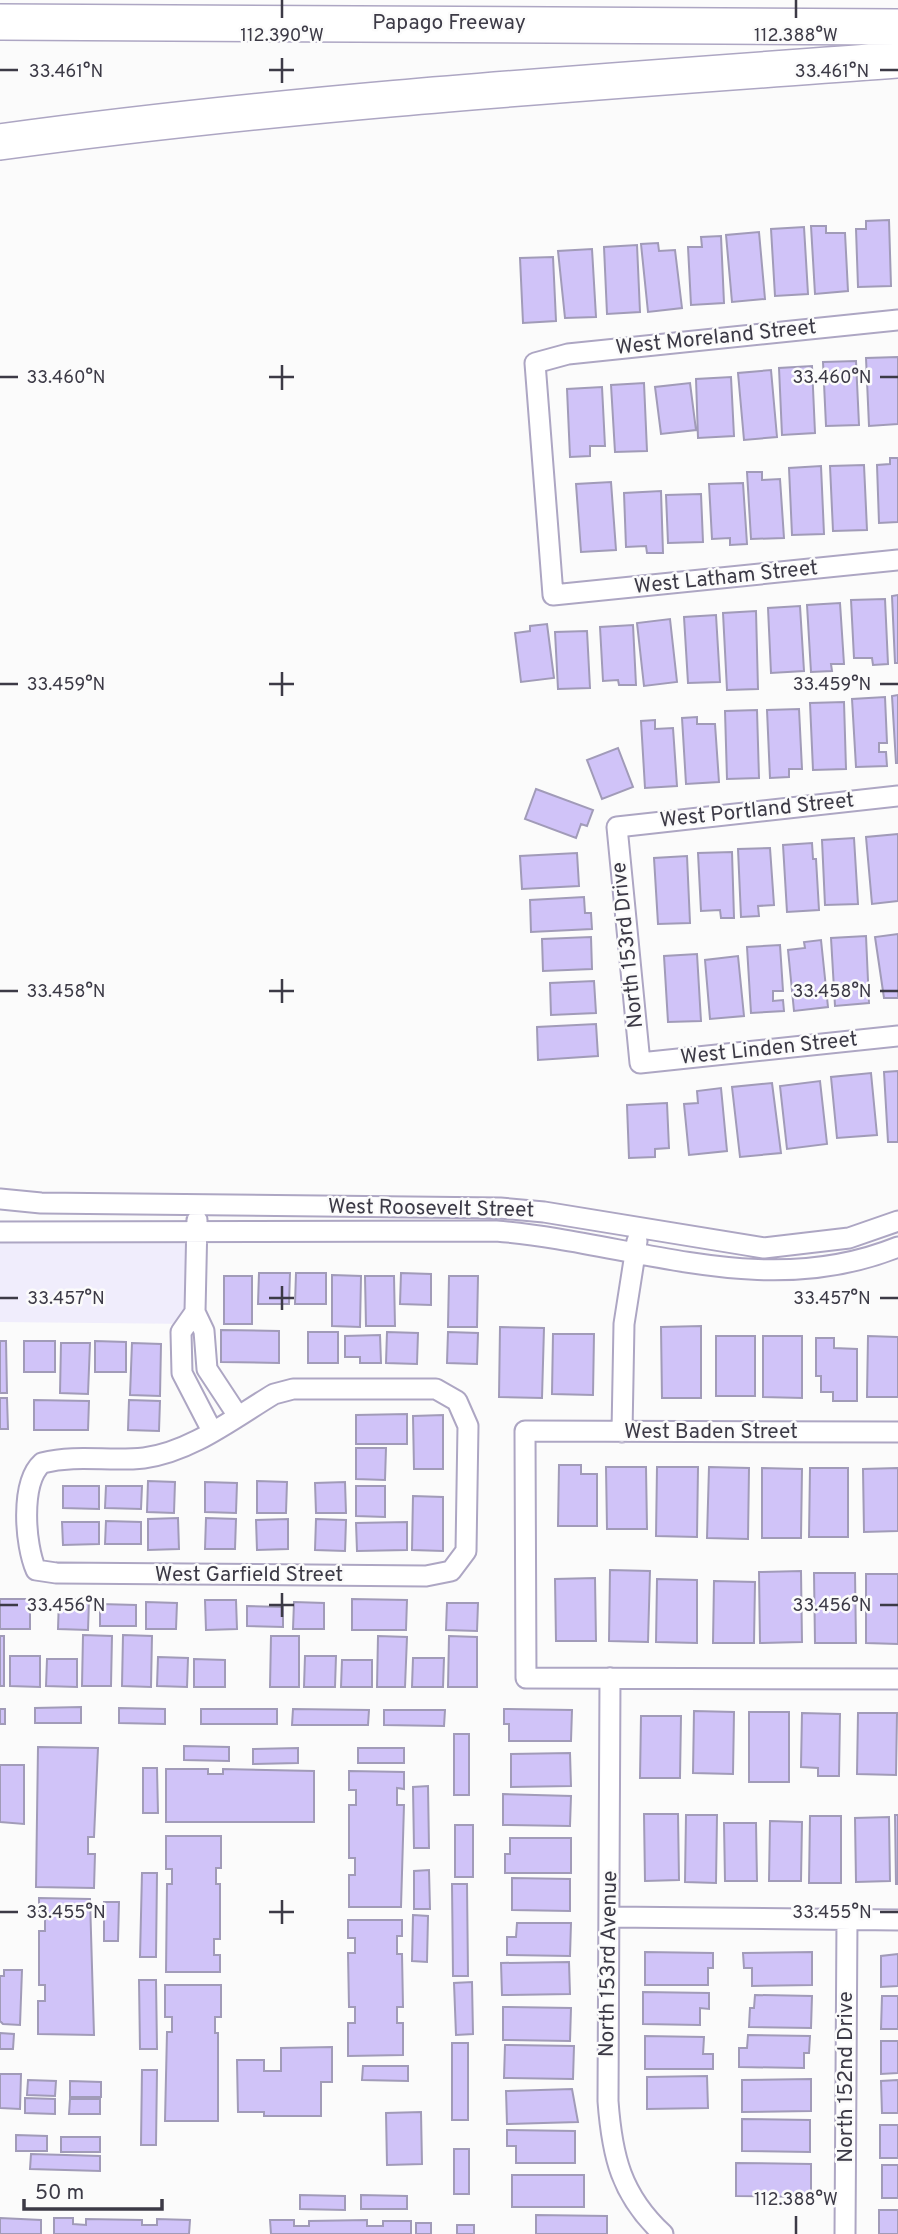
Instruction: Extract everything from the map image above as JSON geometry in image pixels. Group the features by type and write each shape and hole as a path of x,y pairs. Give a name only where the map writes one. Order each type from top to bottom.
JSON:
{"highway":[{"name":"Papago Freeway","path":"0,22 898,27"},
{"path":"0,142 143,124 506,89 898,60"}],"street":[{"name":"West Moreland Street","path":"553,595 535,363 568,354 898,320"},
{"name":"West Latham Street","path":"553,595 898,560"},
{"name":"West Portland Street","path":"617,827 898,796"},
{"name":"North 153rd Drive","path":"617,827 640,1063"},
{"name":"West Linden Street","path":"640,1063 898,1036"},
{"name":"West Roosevelt Street","path":"0,1199 197,1205 500,1208 544,1212 764,1248 849,1238 898,1221"},
{"path":"195,1312 181,1332 182,1373 212,1431 238,1416 209,1373 204,1331 195,1312 197,1205"},
{"path":"622,1432 624,1324 639,1228"},
{"name":"West Roosevelt Street","path":"0,1232 496,1231 556,1238 764,1272 830,1265 898,1247"},
{"path":"186,1384 209,1373"},
{"name":"West Garfield Street","path":"212,1431 169,1453 142,1458 68,1456 42,1463 34,1470 29,1482 28,1552 36,1570 56,1573 426,1576 452,1572 459,1564 466,1550 468,1426 457,1401 436,1389 293,1389 274,1394 238,1416"},
{"name":"West Baden Street","path":"610,1678 526,1678 524,1431 898,1432"},
{"path":"610,1678 898,1679"},
{"name":"North 153rd Avenue","path":"610,1678 608,2101 611,2146 625,2185 646,2218 663,2234"},
{"path":"610,1917 898,1920"},
{"name":"North 152nd Drive","path":"845,2234 847,1919"}],"shaded area":[{"path":"193,1240 194,1324 0,1322 0,1243"}],"building":[{"path":"889,220 891,286 858,287 856,229 866,229 866,221"},
{"path":"811,226 826,226 826,233 845,233 848,291 815,294"},
{"path":"804,227 808,294 775,296 771,229"},
{"path":"759,232 765,299 732,302 726,235"},
{"path":"721,236 724,303 691,305 688,247 702,247 701,237"},
{"path":"658,243 659,251 675,250 682,308 648,312 641,244"},
{"path":"637,245 640,312 607,314 604,247"},
{"path":"592,249 596,317 565,318 558,251"},
{"path":"553,257 556,321 523,323 520,258"},
{"path":"898,357 898,424 869,426 866,358"},
{"path":"856,361 859,425 826,426 823,362"},
{"path":"812,366 815,433 782,435 779,368"},
{"path":"771,370 777,437 744,440 738,373"},
{"path":"731,377 734,436 698,438 696,379"},
{"path":"644,383 647,451 615,452 611,385"},
{"path":"690,383 696,430 661,434 655,387"},
{"path":"602,387 605,446 590,446 590,456 570,457 567,389"},
{"path":"890,458 898,458 898,522 879,523 877,465 890,464"},
{"path":"864,465 867,530 833,531 830,466"},
{"path":"821,466 824,534 792,535 789,468"},
{"path":"747,472 762,472 762,480 780,479 784,538 751,539"},
{"path":"611,482 616,550 581,552 576,484"},
{"path":"743,483 747,544 730,545 730,538 712,539 709,484"},
{"path":"661,491 663,553 647,553 646,546 626,547 624,493"},
{"path":"701,494 703,542 668,543 666,495"},
{"path":"898,595 898,663 895,663 892,596"},
{"path":"885,599 888,664 873,665 872,658 854,658 851,600"},
{"path":"840,603 844,664 831,664 832,671 811,672 807,605"},
{"path":"800,606 804,671 771,673 768,608"},
{"path":"756,611 758,689 727,690 723,613"},
{"path":"716,615 720,682 688,683 684,617"},
{"path":"670,619 677,682 644,686 637,623"},
{"path":"547,624 554,678 521,682 515,633 530,631 530,626"},
{"path":"633,625 636,685 619,685 618,680 603,681 600,627"},
{"path":"587,631 590,688 558,689 555,632"},
{"path":"898,695 898,763 896,763 892,696"},
{"path":"885,697 887,743 879,743 879,752 886,752 887,766 856,767 852,699"},
{"path":"844,702 846,769 813,770 810,703"},
{"path":"799,709 802,769 789,769 789,777 770,778 767,710"},
{"path":"757,710 759,778 727,779 725,711"},
{"path":"697,717 697,724 715,724 719,782 686,784 682,718"},
{"path":"655,720 655,729 673,728 677,786 645,788 641,721"},
{"path":"618,748 633,787 602,799 587,760"},
{"path":"536,789 593,810 587,826 581,824 576,838 525,819"},
{"path":"898,834 898,901 872,904 866,837"},
{"path":"854,838 858,904 825,905 822,840"},
{"path":"812,843 813,859 816,859 819,910 787,912 783,845"},
{"path":"770,848 774,905 758,906 759,916 741,917 738,849"},
{"path":"732,852 734,918 721,918 720,910 701,911 698,853"},
{"path":"577,853 579,886 522,889 520,856"},
{"path":"687,856 690,923 658,924 654,858"},
{"path":"584,897 585,913 591,913 592,929 531,932 530,900"},
{"path":"898,934 898,998 884,998 875,937"},
{"path":"866,936 869,1003 835,1006 831,938"},
{"path":"591,937 592,969 543,971 542,939"},
{"path":"821,940 828,1007 794,1011 788,950 805,948 804,942"},
{"path":"780,945 783,991 773,991 773,1001 783,1000 784,1011 751,1013 747,947"},
{"path":"697,954 701,1021 668,1022 664,956"},
{"path":"738,956 744,1016 710,1019 705,960"},
{"path":"594,981 596,1013 551,1015 550,983"},
{"path":"596,1024 598,1056 538,1060 537,1027"},
{"path":"898,1071 898,1142 888,1142 884,1072"},
{"path":"871,1073 877,1135 837,1138 831,1077"},
{"path":"820,1081 827,1144 787,1149 780,1086"},
{"path":"772,1083 781,1153 740,1157 732,1087"},
{"path":"721,1088 727,1151 689,1155 684,1104 698,1103 697,1091"},
{"path":"667,1103 669,1148 655,1149 655,1157 629,1158 627,1105"},
{"path":"259,1273 290,1273 289,1304 258,1304"},
{"path":"296,1273 326,1273 326,1304 295,1304"},
{"path":"401,1273 431,1274 431,1305 400,1304"},
{"path":"332,1275 361,1276 360,1327 332,1326"},
{"path":"224,1276 252,1276 252,1324 224,1324"},
{"path":"365,1276 394,1276 395,1326 366,1326"},
{"path":"449,1276 478,1276 477,1327 448,1327"},
{"path":"701,1326 701,1398 662,1398 661,1327"},
{"path":"500,1327 544,1328 542,1398 499,1397"},
{"path":"221,1330 279,1331 279,1363 221,1362"},
{"path":"308,1332 338,1332 338,1363 308,1363"},
{"path":"387,1332 418,1333 417,1364 386,1363"},
{"path":"448,1332 478,1333 477,1364 447,1363"},
{"path":"553,1334 594,1334 593,1395 552,1394"},
{"path":"380,1335 381,1363 360,1363 360,1357 345,1357 345,1336"},
{"path":"716,1336 755,1336 755,1396 716,1396"},
{"path":"763,1336 802,1336 802,1398 763,1397"},
{"path":"868,1336 898,1337 898,1397 867,1397"},
{"path":"816,1338 834,1338 834,1348 857,1349 857,1401 833,1401 833,1392 821,1392 821,1376 816,1376"},
{"path":"0,1341 6,1341 7,1393 0,1393"},
{"path":"24,1341 55,1341 55,1372 24,1372"},
{"path":"95,1341 126,1342 126,1372 95,1372"},
{"path":"61,1343 90,1343 88,1394 60,1393"},
{"path":"132,1343 161,1344 160,1396 130,1395"},
{"path":"0,1398 7,1398 8,1429 0,1429"},
{"path":"34,1400 89,1401 88,1430 34,1430"},
{"path":"129,1400 160,1401 159,1431 128,1430"},
{"path":"407,1414 407,1444 356,1444 356,1415"},
{"path":"443,1415 443,1469 414,1469 413,1416"},
{"path":"356,1448 386,1448 385,1480 356,1479"},
{"path":"559,1465 581,1465 581,1474 597,1474 597,1526 558,1526"},
{"path":"606,1467 646,1467 647,1529 607,1529"},
{"path":"657,1467 698,1467 697,1537 656,1536"},
{"path":"709,1467 749,1468 748,1539 707,1538"},
{"path":"762,1468 802,1469 801,1538 762,1538"},
{"path":"810,1468 848,1468 848,1537 809,1537"},
{"path":"898,1468 898,1531 864,1532 863,1469"},
{"path":"148,1481 175,1482 174,1513 147,1512"},
{"path":"257,1481 287,1482 286,1513 257,1513"},
{"path":"205,1482 237,1483 236,1513 205,1512"},
{"path":"345,1482 346,1513 316,1513 315,1483"},
{"path":"63,1486 99,1486 99,1509 63,1508"},
{"path":"106,1486 142,1486 141,1509 105,1508"},
{"path":"356,1486 385,1486 385,1517 356,1516"},
{"path":"413,1496 443,1497 443,1551 412,1550"},
{"path":"178,1518 179,1549 148,1550 148,1519"},
{"path":"206,1518 236,1519 235,1549 205,1549"},
{"path":"288,1519 288,1549 257,1550 256,1520"},
{"path":"316,1519 346,1520 345,1551 315,1550"},
{"path":"106,1521 141,1522 141,1544 105,1544"},
{"path":"62,1522 99,1522 99,1544 63,1545"},
{"path":"407,1522 407,1550 357,1551 356,1523"},
{"path":"610,1570 650,1571 648,1642 609,1641"},
{"path":"801,1571 802,1642 760,1643 759,1572"},
{"path":"814,1573 855,1573 856,1643 815,1643"},
{"path":"866,1574 898,1574 898,1644 866,1643"},
{"path":"595,1578 596,1641 556,1641 555,1579"},
{"path":"657,1579 697,1580 697,1643 656,1642"},
{"path":"714,1581 755,1582 754,1643 713,1643"},
{"path":"0,1599 30,1599 30,1629 0,1629"},
{"path":"59,1599 89,1600 88,1630 58,1629"},
{"path":"352,1599 407,1600 406,1630 352,1630"},
{"path":"205,1600 236,1600 237,1629 206,1630"},
{"path":"146,1602 177,1603 176,1629 146,1629"},
{"path":"294,1602 324,1603 324,1629 293,1629"},
{"path":"447,1603 478,1603 477,1631 446,1630"},
{"path":"100,1604 136,1605 136,1626 100,1626"},
{"path":"247,1606 283,1607 283,1627 247,1626"},
{"path":"83,1635 112,1636 111,1686 82,1686"},
{"path":"123,1635 152,1636 151,1687 122,1686"},
{"path":"0,1636 4,1636 4,1686 0,1686"},
{"path":"271,1636 299,1636 299,1687 270,1687"},
{"path":"378,1636 407,1637 405,1687 377,1687"},
{"path":"449,1636 477,1637 477,1687 448,1687"},
{"path":"10,1656 40,1656 40,1687 10,1686"},
{"path":"305,1656 336,1656 335,1687 304,1687"},
{"path":"158,1657 188,1658 187,1687 157,1686"},
{"path":"413,1658 444,1658 443,1687 412,1687"},
{"path":"47,1659 77,1659 77,1687 46,1686"},
{"path":"194,1659 225,1660 225,1687 194,1687"},
{"path":"342,1660 372,1660 372,1687 341,1687"},
{"path":"81,1707 81,1723 35,1723 35,1708"},
{"path":"119,1708 165,1709 165,1724 119,1723"},
{"path":"0,1709 5,1709 5,1724 0,1724"},
{"path":"201,1709 277,1709 277,1724 201,1724"},
{"path":"293,1709 369,1710 368,1725 292,1725"},
{"path":"504,1709 572,1710 571,1741 509,1741 509,1724 504,1724"},
{"path":"384,1710 445,1710 444,1726 384,1725"},
{"path":"694,1711 734,1712 733,1774 693,1773"},
{"path":"749,1712 789,1712 789,1782 749,1782"},
{"path":"802,1713 840,1714 839,1776 818,1776 818,1768 801,1767"},
{"path":"858,1713 897,1713 896,1775 857,1774"},
{"path":"641,1716 681,1716 680,1778 640,1778"},
{"path":"454,1734 469,1734 469,1795 454,1795"},
{"path":"184,1746 229,1747 229,1761 184,1760"},
{"path":"38,1747 98,1748 94,1837 88,1837 88,1854 95,1854 94,1888 36,1887"},
{"path":"298,1748 298,1763 253,1764 253,1749"},
{"path":"358,1748 404,1748 404,1763 358,1763"},
{"path":"570,1753 571,1786 511,1787 511,1754"},
{"path":"0,1765 24,1765 24,1824 0,1822"},
{"path":"143,1768 157,1768 158,1813 143,1813"},
{"path":"166,1769 208,1769 208,1774 223,1774 223,1769 314,1771 314,1822 166,1822"},
{"path":"349,1771 404,1772 404,1789 397,1788 397,1805 404,1805 401,1907 349,1907 349,1875 355,1875 355,1858 349,1858 349,1805 356,1805 356,1790 349,1790"},
{"path":"428,1786 429,1848 414,1848 413,1787"},
{"path":"503,1794 571,1796 570,1826 503,1825"},
{"path":"644,1814 678,1814 679,1880 645,1881"},
{"path":"686,1815 717,1815 716,1883 685,1882"},
{"path":"895,1815 898,1815 898,1884 896,1884"},
{"path":"810,1816 841,1816 841,1883 809,1883"},
{"path":"889,1817 890,1881 856,1882 855,1818"},
{"path":"770,1821 802,1822 801,1881 769,1881"},
{"path":"724,1823 756,1823 757,1881 725,1881"},
{"path":"455,1825 473,1825 473,1877 455,1877"},
{"path":"166,1836 221,1836 221,1868 216,1868 216,1884 220,1884 220,1939 214,1939 214,1955 220,1955 220,1972 166,1972 167,1884 172,1884 172,1869 166,1869"},
{"path":"510,1838 571,1838 571,1873 505,1873 505,1854 510,1854"},
{"path":"429,1870 430,1909 414,1909 414,1871"},
{"path":"142,1873 157,1873 156,1957 140,1957"},
{"path":"512,1878 570,1879 570,1911 512,1910"},
{"path":"452,1884 467,1884 468,1976 453,1976"},
{"path":"39,1898 90,1899 94,2035 38,2034 38,2001 45,2001 45,1985 39,1985 39,1931 45,1931 45,1915 39,1915"},
{"path":"104,1902 119,1902 118,1941 104,1941"},
{"path":"413,1915 428,1916 427,1962 412,1961"},
{"path":"348,1920 402,1920 402,1936 397,1936 397,1954 402,1954 403,2007 397,2007 397,2023 403,2023 403,2055 348,2056 348,2023 355,2023 355,2007 349,2007 348,1953 355,1953 355,1938 348,1938"},
{"path":"517,1923 571,1923 570,1956 507,1955 507,1937 516,1937"},
{"path":"645,1952 713,1953 713,1968 708,1968 708,1985 645,1985"},
{"path":"812,1952 812,1985 752,1986 752,1968 744,1968 743,1953"},
{"path":"898,1954 898,1986 881,1987 881,1956"},
{"path":"569,1962 570,1994 502,1995 501,1963"},
{"path":"4,1970 22,1970 20,2025 3,2024 0,2021 0,1976 4,1976"},
{"path":"139,1980 156,1980 157,2049 140,2049"},
{"path":"472,1982 473,2034 456,2035 454,1983"},
{"path":"165,1985 221,1985 221,2017 215,2017 215,2033 218,2033 218,2121 165,2121 167,2032 172,2032 172,2017 165,2017"},
{"path":"643,1992 709,1993 709,2009 700,2008 700,2025 643,2024"},
{"path":"755,1995 812,1996 811,2028 749,2027 750,2008 754,2008"},
{"path":"882,1996 898,1996 898,2029 881,2029"},
{"path":"503,2007 571,2008 570,2041 503,2040"},
{"path":"0,2033 14,2034 13,2049 0,2049"},
{"path":"748,2035 810,2036 809,2053 804,2053 804,2068 739,2067 739,2048 747,2048"},
{"path":"645,2036 704,2037 703,2054 713,2054 713,2069 645,2069"},
{"path":"881,2041 898,2041 898,2073 881,2074"},
{"path":"452,2043 468,2043 468,2120 452,2120"},
{"path":"505,2045 574,2046 573,2079 504,2078"},
{"path":"332,2047 332,2082 321,2082 321,2116 264,2116 264,2112 238,2112 237,2060 264,2060 264,2071 281,2071 281,2048"},
{"path":"363,2066 408,2066 408,2081 362,2080"},
{"path":"142,2070 157,2070 156,2145 141,2145"},
{"path":"0,2074 21,2074 20,2109 0,2108"},
{"path":"707,2076 708,2108 647,2109 647,2077"},
{"path":"811,2079 811,2111 742,2112 742,2080"},
{"path":"28,2080 56,2081 55,2096 27,2095"},
{"path":"898,2080 898,2113 882,2113 881,2081"},
{"path":"70,2081 101,2082 101,2097 70,2097"},
{"path":"572,2089 578,2122 507,2124 506,2091"},
{"path":"25,2098 55,2099 55,2114 25,2113"},
{"path":"70,2099 100,2099 100,2114 69,2114"},
{"path":"421,2112 422,2164 387,2165 386,2113"},
{"path":"742,2119 810,2120 810,2152 742,2151"},
{"path":"880,2125 898,2125 898,2158 880,2158"},
{"path":"507,2130 575,2131 575,2163 516,2163 516,2146 507,2146"},
{"path":"16,2135 47,2136 47,2151 16,2151"},
{"path":"61,2137 100,2137 100,2152 61,2152"},
{"path":"454,2149 469,2149 469,2194 454,2194"},
{"path":"31,2154 100,2156 100,2171 30,2169"},
{"path":"736,2163 811,2164 811,2197 736,2196"},
{"path":"882,2165 898,2165 898,2198 882,2198"},
{"path":"512,2175 584,2175 584,2207 512,2207"},
{"path":"300,2195 345,2196 345,2210 300,2209"},
{"path":"361,2195 407,2196 407,2209 361,2209"},
{"path":"879,2210 898,2210 898,2234 879,2234"},
{"path":"536,2215 607,2216 607,2234 536,2234"},
{"path":"0,2218 41,2220 41,2234 0,2234"},
{"path":"54,2218 73,2218 73,2224 86,2225 86,2219 142,2220 142,2225 157,2225 157,2219 190,2220 189,2234 54,2234"},
{"path":"270,2220 294,2220 294,2226 309,2226 309,2221 367,2220 367,2226 383,2226 383,2221 411,2221 411,2234 271,2234"},
{"path":"416,2223 431,2223 431,2234 416,2234"},
{"path":"457,2225 474,2225 474,2234 457,2234"}]}
